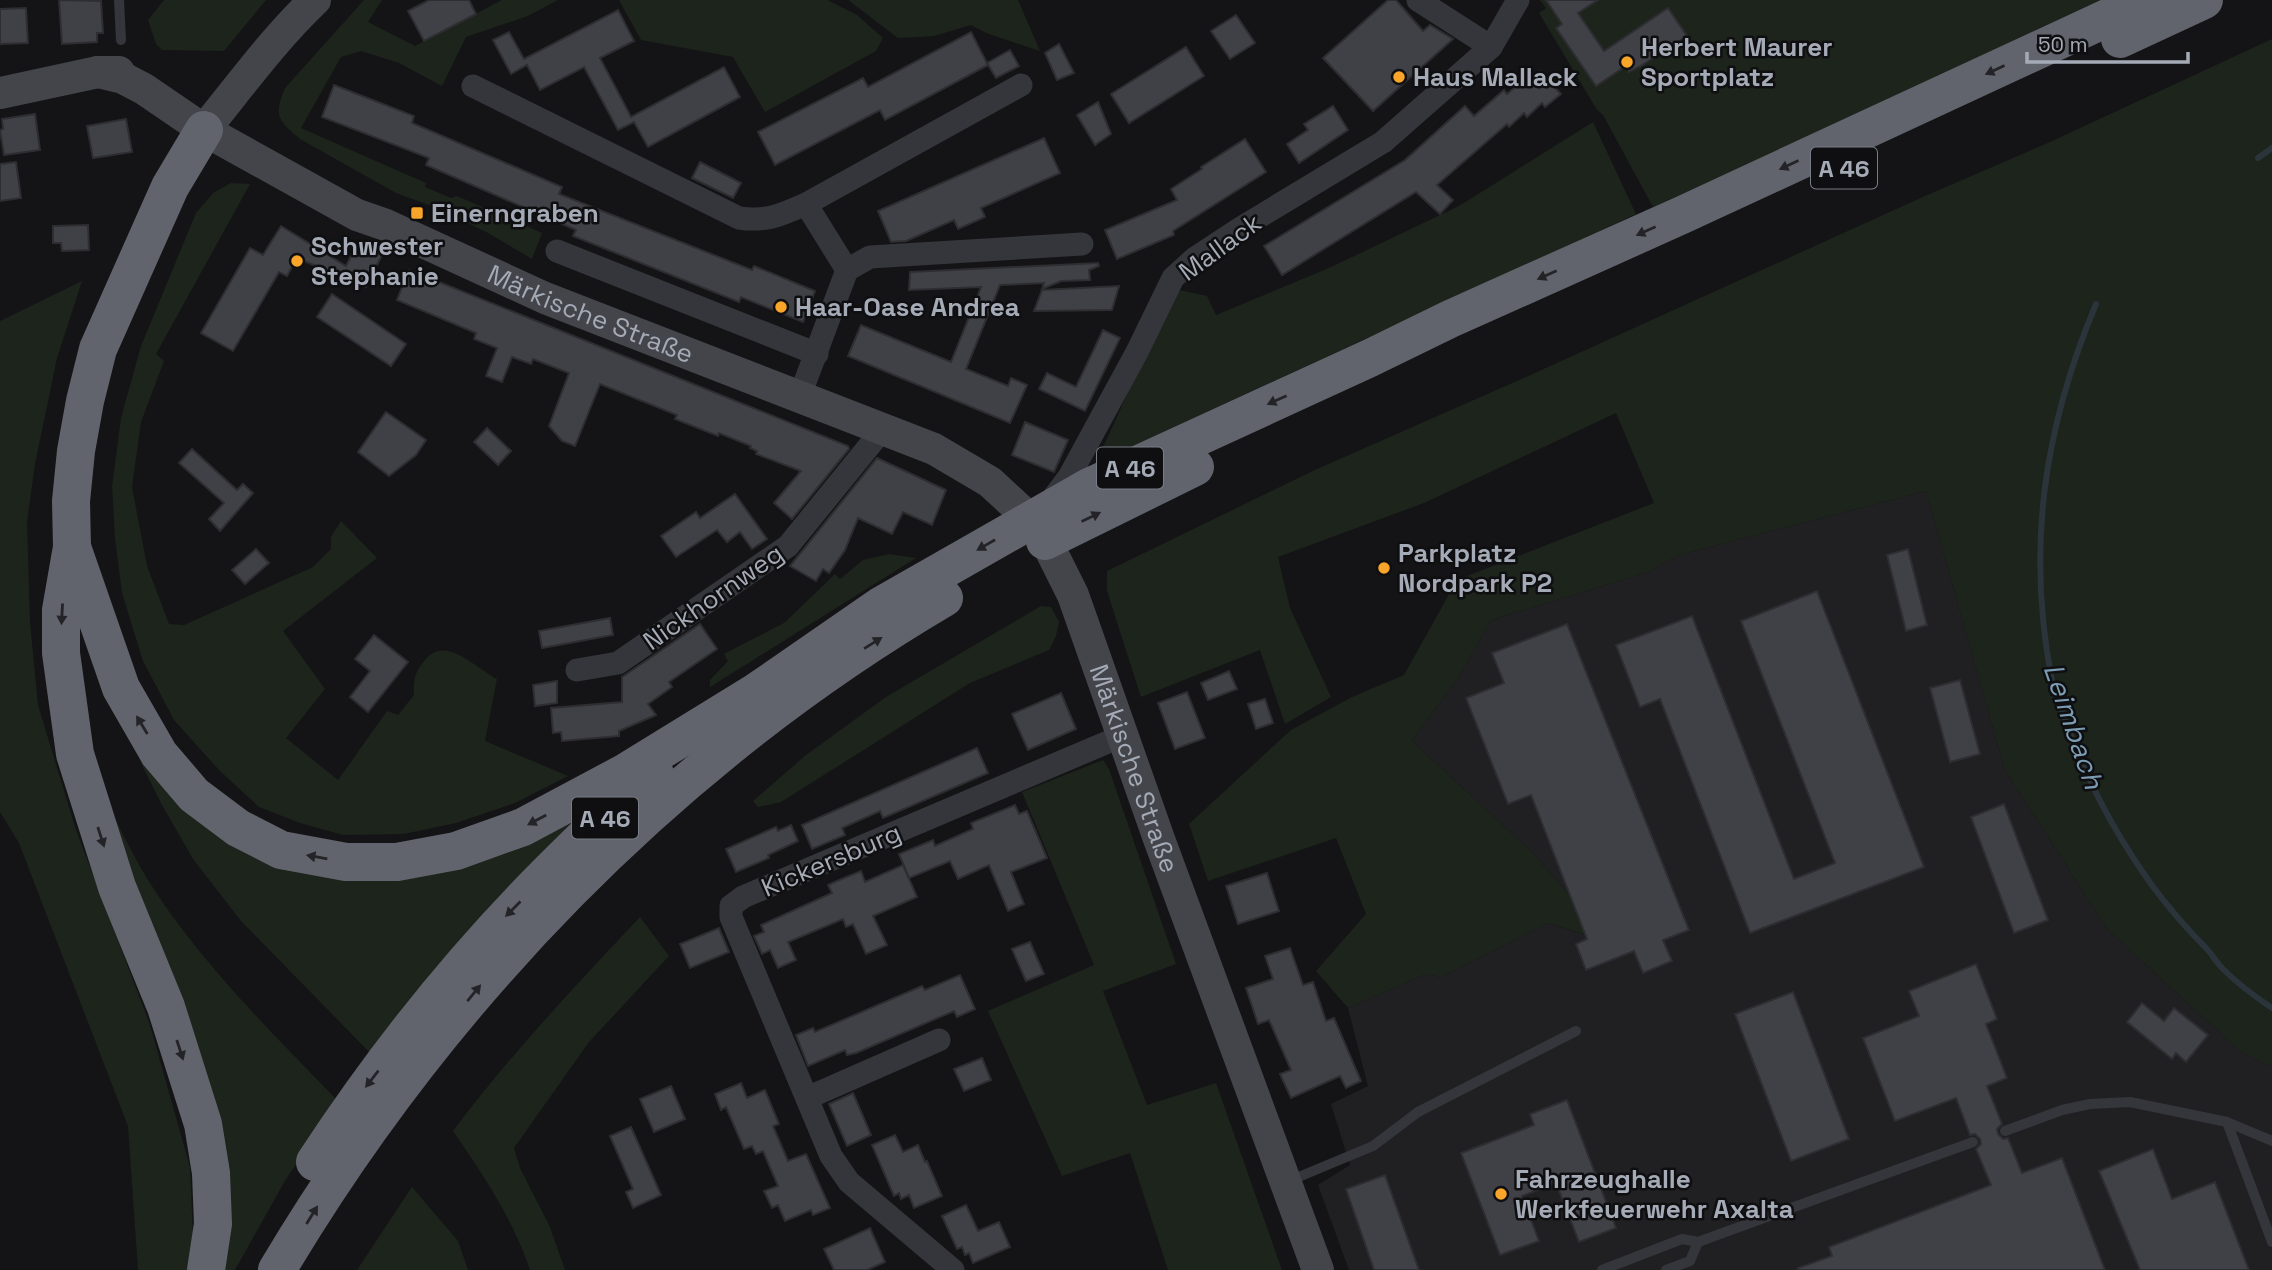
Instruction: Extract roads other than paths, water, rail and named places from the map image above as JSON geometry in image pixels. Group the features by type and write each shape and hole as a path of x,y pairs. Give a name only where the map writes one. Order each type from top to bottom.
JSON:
{"highway":[{"name":"A 46","path":"423,1036 504,918 626,798 780,689 826,645 882,605 1089,488 1450,319 1682,215 2146,0"},
{"name":"A 46","path":"277,1270 338,1150 361,1093 481,984 532,928 637,826 723,751 849,658 926,609 1068,529 1251,440 2204,0"},
{"path":"203,120 162,181 125,268 116,307 98,349 76,450 72,488 72,547 61,610 61,653 75,754 117,887 166,1007 204,1124 211,1173 213,1224 206,1270"},
{"path":"72,547 121,688 159,754 194,796 238,828 281,850 346,862 397,862 456,851 523,827 637,765 756,692 826,645"},
{"name":"A 46","path":"248,1270 289,1200 338,1150"}],"main road":[{"path":"203,120 282,18 301,0"},
{"path":"203,120 315,0"},
{"name":"Märkische Straße","path":"0,93 98,72 123,78 203,120 357,215 386,225 545,298 934,449 990,482 1024,512 1051,549 1073,595 1159,839 1318,1270"}],"street":[{"path":"1418,0 1490,47"},
{"name":"Mallack","path":"1024,512 1059,493 1137,352 1173,278 1195,258 1239,229 1383,142 1490,47 1518,0"},
{"path":"473,86 739,218 757,220 775,217 806,204 1021,85"},
{"path":"806,204 847,270"},
{"path":"799,398 847,270 870,257 1082,244"},
{"name":"Märkische Straße","path":"557,251 817,354"},
{"name":"Nickhornweg","path":"577,670 618,663 788,546 883,429"},
{"name":"Kickersburg","path":"953,1270 849,1182 831,1156 731,917 731,906 743,897 1122,736"},
{"path":"807,1098 939,1040"}],"lane":[{"path":"119,0 121,40"},
{"path":"1287,1182 1373,1146 1418,1112 1576,1031"},
{"path":"2005,1131 2062,1110 2090,1104 2130,1102 2227,1122 2272,1141"},
{"path":"2227,1122 2272,1242"},
{"path":"1602,1270 1682,1239 1698,1242 1973,1142"},
{"path":"1666,1270 1690,1261 1698,1242"}],"waterway":[{"name":"Leimbach","path":"2258,158 2272,148"},
{"name":"Leimbach","path":"2096,304 2064,397 2052,443 2045,489 2041,583 2044,632 2052,681 2091,782 2112,824 2137,864 2171,909 2223,969 2272,1008"}],"place":[{"name":"Herbert Maurer Sportplatz","path":"1627,62"},
{"name":"Haus Mallack","path":"1399,77"},
{"name":"Einerngraben","path":"417,213"},
{"name":"Schwester Stephanie","path":"297,261"},
{"name":"Haar-Oase Andrea","path":"781,307"},
{"name":"Parkplatz Nordpark P2","path":"1384,568"},
{"name":"Fahrzeughalle Werkfeuerwehr Axalta","path":"1501,1194"}]}
